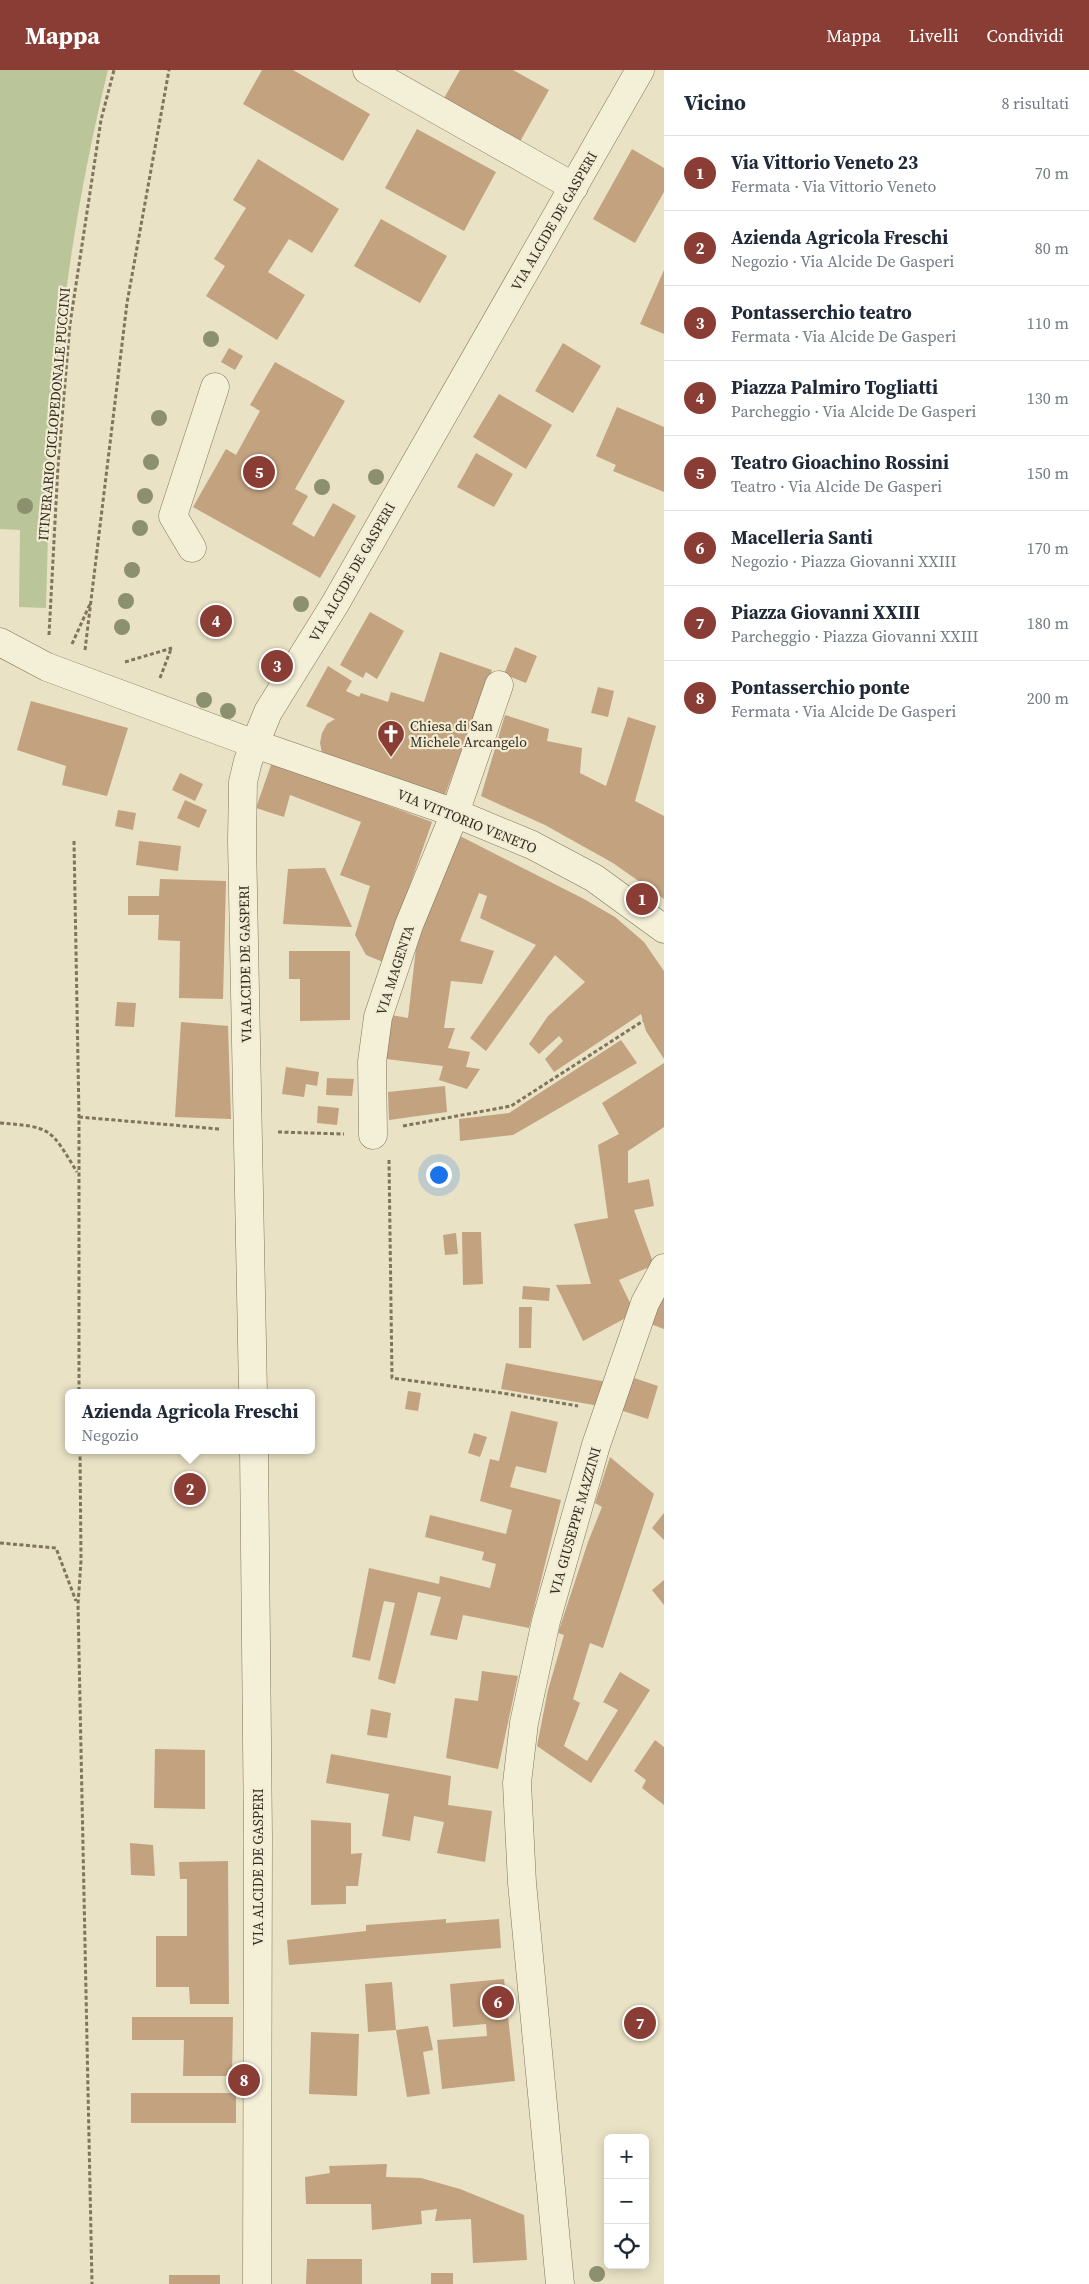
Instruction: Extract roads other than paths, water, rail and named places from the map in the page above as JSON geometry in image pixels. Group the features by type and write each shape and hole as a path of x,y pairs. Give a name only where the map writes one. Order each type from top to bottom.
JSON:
{"street":[{"path":"366,70 574,186"},
{"name":"VIA ALCIDE DE GASPERI","path":"253,1389 242,821 243,782 268,712 335,604 640,70"},
{"path":"192,548 173,516 215,387"},
{"name":"VIA VITTORIO VENETO","path":"0,642 74,669 255,744 455,813 532,845 594,878 664,929"},
{"name":"VIA MAGENTA","path":"380,1132 372,1062 378,1017 409,926 455,813 499,685"},
{"name":"VIA GIUSEPPE MAZZINI","path":"560,2284 522,1883 517,1783 524,1722 546,1621 596,1445 645,1303 664,1268"},
{"name":"VIA ALCIDE DE GASPERI","path":"254,1454 258,1837 257,2284"}],"place":[{"name":"Teatro Gioachino Rossini","path":"259,472"},
{"name":"Piazza Palmiro Togliatti","path":"216,621"},
{"name":"Pontasserchio teatro","path":"277,666"},
{"name":"Chiesa di San Michele Arcangelo","path":"391,758"},
{"name":"Via Vittorio Veneto 23","path":"642,899"},
{"name":"Azienda Agricola Freschi","path":"190,1489"},
{"name":"Macelleria Santi","path":"498,2002"},
{"name":"Piazza Giovanni XXIII","path":"640,2023"},
{"name":"Pontasserchio ponte","path":"244,2080"}]}
